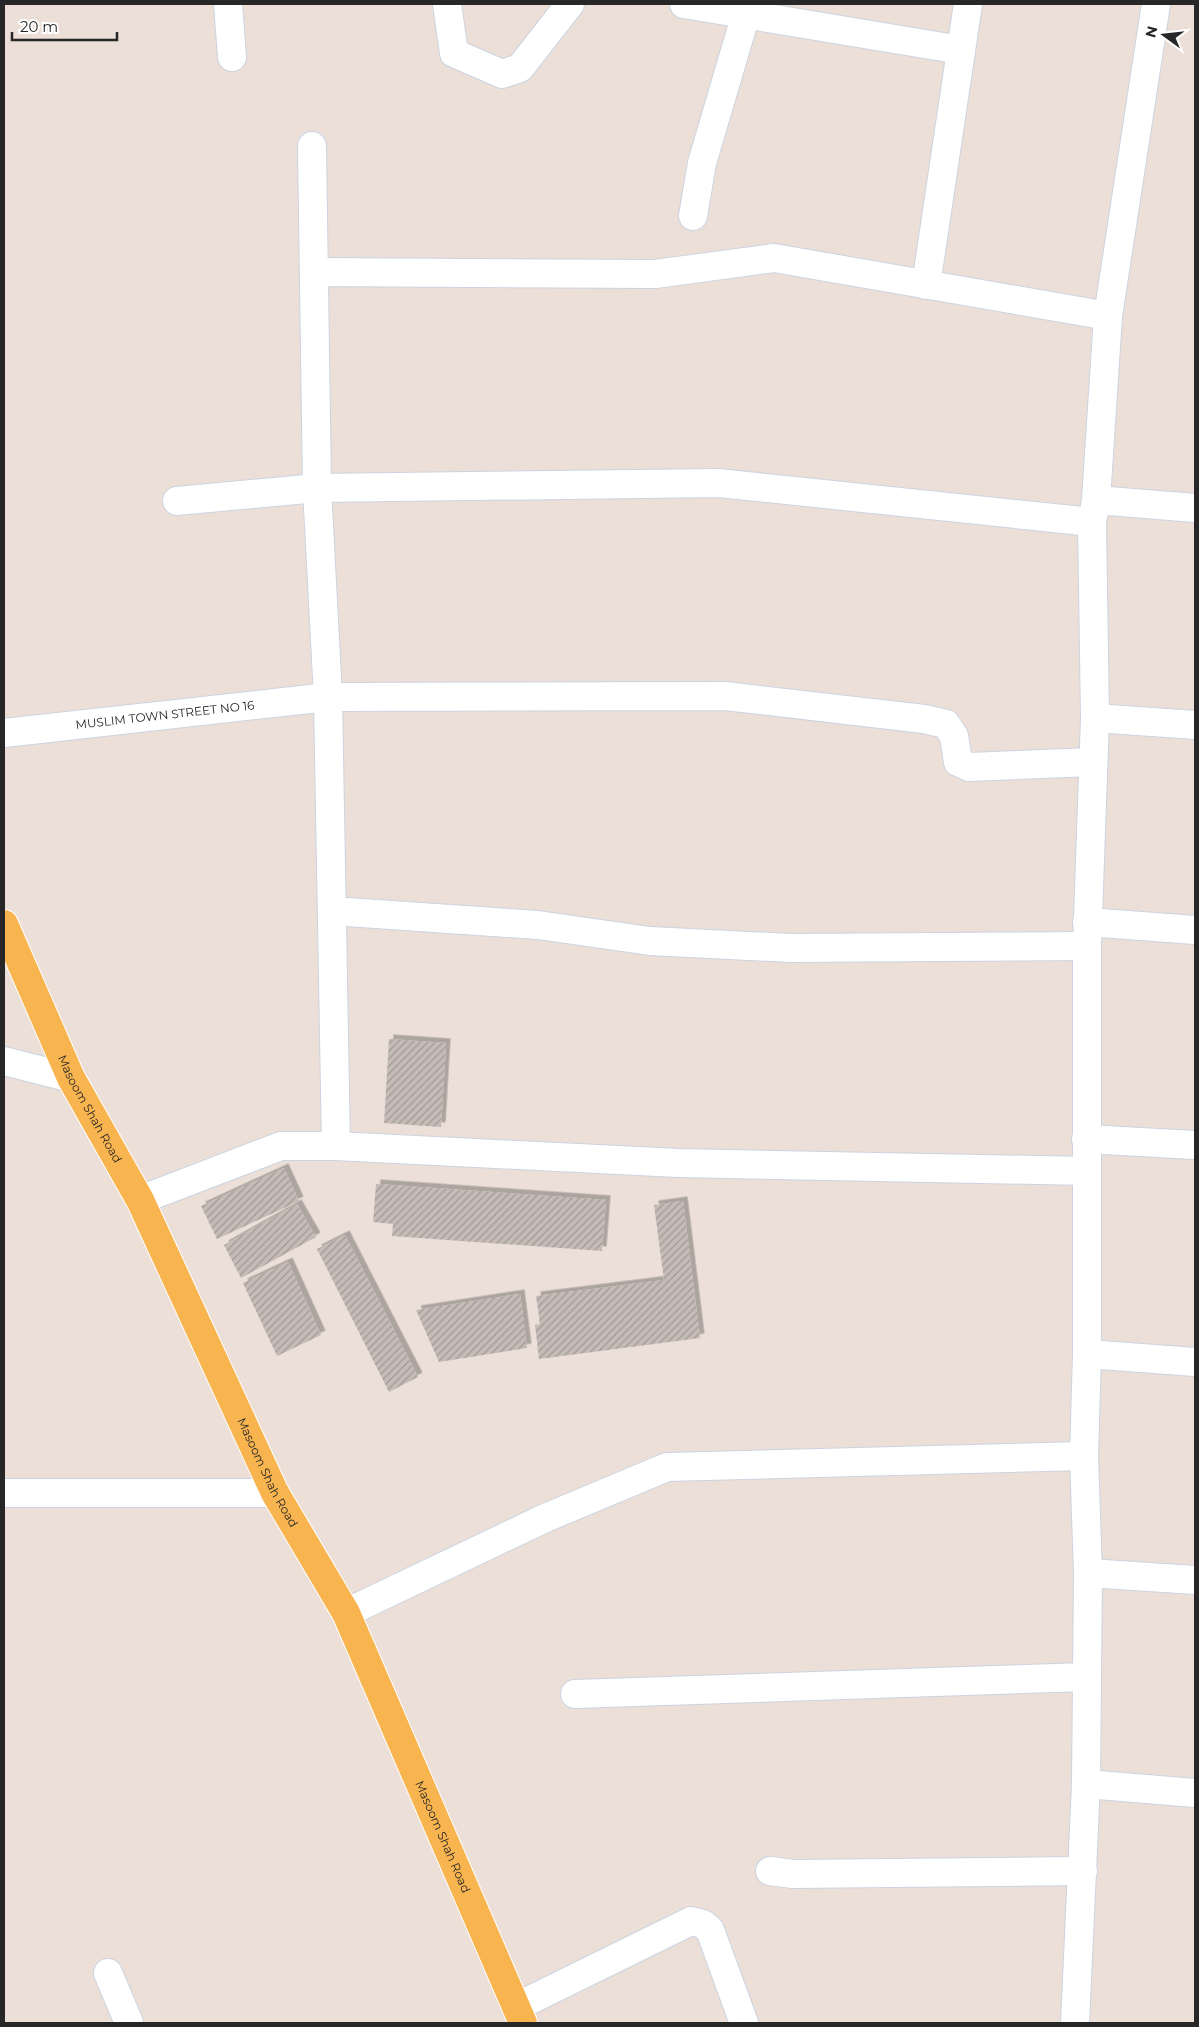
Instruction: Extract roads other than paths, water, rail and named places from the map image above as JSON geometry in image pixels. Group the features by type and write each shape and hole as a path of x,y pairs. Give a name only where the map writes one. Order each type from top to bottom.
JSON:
{"main road":[{"name":"Masoom Shah Road","path":"4,924 71,1078 140,1200 275,1493 346,1613 520,2015"}],"street":[{"path":"228,4 232,57"},
{"path":"446,4 454,53 502,74 520,68 570,4"},
{"path":"684,4 962,50"},
{"path":"926,285 968,4"},
{"path":"1075,2023 1086,1784 1088,1573 1084,1456 1087,1354 1087,934 1095,718 1094,511 1108,316 1156,4"},
{"path":"693,216 702,163 746,14"},
{"path":"312,146 317,488 328,697 336,1146"},
{"path":"314,272 655,274 774,258 1108,316"},
{"path":"178,502 317,488 719,483 1094,511 1195,508"},
{"name":"MUSLIM TOWN STREET NO 16","path":"4,732 328,697 725,696 946,724 954,736 958,762 969,768 1093,762"},
{"path":"1095,718 1195,725"},
{"path":"332,911 538,925 650,941 790,948 1195,930"},
{"path":"4,1061 71,1078"},
{"path":"1086,1139 1195,1145"},
{"path":"140,1200 281,1146 336,1146 678,1163 1088,1170"},
{"path":"1087,1354 1195,1362"},
{"path":"346,1613 542,1519 667,1467 1084,1456"},
{"path":"4,1493 275,1493"},
{"path":"1088,1573 1195,1580"},
{"path":"575,1694 1087,1677"},
{"path":"1086,1784 1195,1793"},
{"path":"770,1871 793,1874 1082,1871"},
{"path":"520,2015 691,1921 704,1924 710,1930 744,2023"},
{"path":"108,1973 129,2023"}]}
